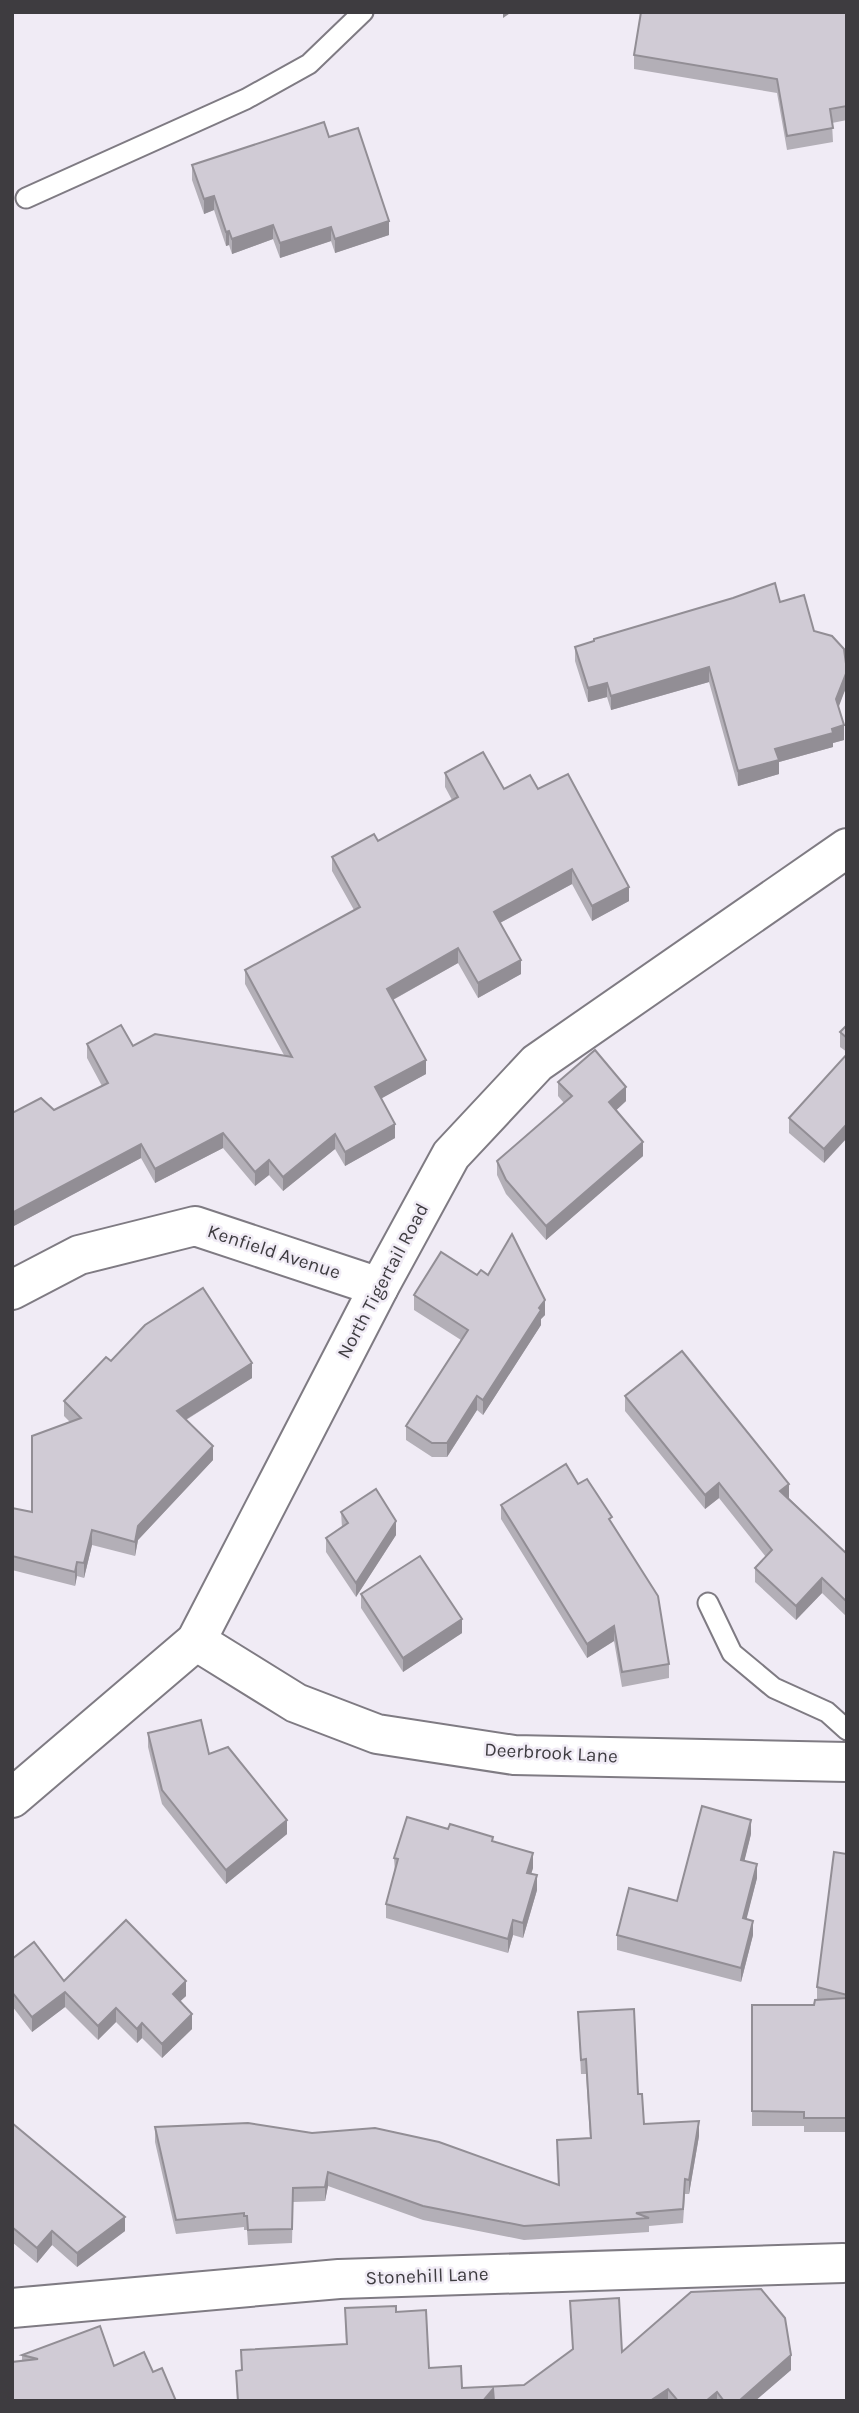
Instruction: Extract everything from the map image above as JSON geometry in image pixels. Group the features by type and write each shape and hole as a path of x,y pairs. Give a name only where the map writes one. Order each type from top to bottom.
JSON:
{"street":[{"name":"North Tigertail Road","path":"12,1798 195,1641 379,1287 451,1155 537,1063 847,848"},
{"name":"Kenfield Avenue","path":"12,1290 79,1255 195,1226 379,1287"},
{"name":"Deerbrook Lane","path":"195,1641 296,1703 377,1734 514,1755 847,1762"},
{"name":"Stonehill Lane","path":"12,2308 339,2278 843,2263"}],"lane":[{"path":"26,198 246,99 309,64 363,12"},
{"path":"708,1603 732,1653 774,1688 827,1712 847,1730"}],"building":[{"path":"641,12 847,12 847,106 830,109 833,128 787,136 777,79 634,55"},
{"path":"324,122 329,137 358,128 389,221 335,239 331,227 280,243 273,225 232,239 229,231 226,232 214,196 204,199 192,165"},
{"path":"775,583 780,602 804,595 814,631 832,636 844,649 847,671 836,699 844,725 832,729 833,733 775,749 779,760 738,771 709,667 611,696 607,683 588,688 575,647"},
{"path":"483,752 504,789 530,775 538,789 568,774 629,887 592,906 572,869 494,912 521,960 478,983 458,948 387,989 426,1060 375,1087 395,1124 345,1152 335,1134 283,1177 269,1160 255,1172 223,1133 155,1169 141,1144 12,1213 12,1113 41,1098 54,1110 108,1083 87,1044 121,1025 133,1046 155,1034 292,1057 245,970 360,907 332,857 374,834 378,841 458,797 445,773"},
{"path":"847,1025 847,1038 840,1032"},
{"path":"595,1050 626,1087 609,1102 643,1142 546,1226 506,1180 497,1161 572,1096 558,1082"},
{"path":"847,1054 847,1124 824,1149 789,1118"},
{"path":"512,1234 545,1300 483,1400 477,1396 447,1443 432,1443 406,1426 468,1330 414,1295 441,1252 477,1275 481,1270 488,1275"},
{"path":"203,1288 252,1363 177,1411 213,1446 138,1526 135,1542 92,1530 84,1563 77,1562 75,1572 12,1556 12,1508 32,1512 32,1436 81,1418 64,1401 106,1357 111,1361 145,1325"},
{"path":"682,1351 789,1484 780,1491 847,1554 847,1602 822,1578 796,1606 755,1568 772,1550 719,1483 705,1495 625,1396"},
{"path":"566,1464 578,1484 587,1479 658,1596 669,1664 622,1672 614,1626 587,1644 501,1505"},
{"path":"376,1489 396,1521 356,1583 326,1538 348,1523 341,1512"},
{"path":"420,1556 462,1619 403,1658 361,1594"},
{"path":"201,1720 209,1754 228,1747 287,1820 226,1870 162,1790 148,1733"},
{"path":"702,1806 751,1820 741,1860 757,1864 743,1918 753,1921 741,1968 617,1935 629,1888 677,1901"},
{"path":"407,1817 448,1829 450,1824 493,1837 492,1841 533,1853 527,1873 537,1875 523,1923 513,1920 508,1939 386,1904 398,1859 394,1858"},
{"path":"834,1852 847,1854 847,1995 817,1987"},
{"path":"126,1920 186,1981 173,1994 192,2014 162,2044 142,2023 137,2029 116,2008 98,2026 65,1992 32,2017 12,1992 12,1959 34,1942 64,1981"},
{"path":"847,1998 847,2118 804,2118 804,2112 752,2111 752,2005 814,2005 815,2000"},
{"path":"634,2009 638,2094 642,2094 644,2124 699,2121 689,2180 685,2179 683,2209 636,2213 649,2218 524,2226 423,2206 328,2172 325,2187 293,2188 292,2229 248,2230 247,2216 244,2216 244,2213 176,2220 155,2127 248,2123 312,2133 375,2128 439,2142 559,2185 557,2140 591,2138 586,2059 581,2060 578,2012"},
{"path":"12,2123 125,2217 77,2253 52,2231 37,2248 12,2227"},
{"path":"761,2289 785,2318 791,2355 739,2401 724,2401 717,2392 706,2401 678,2401 668,2389 650,2401 494,2401 493,2389 483,2401 238,2401 236,2371 242,2370 241,2350 347,2344 345,2308 396,2306 396,2312 426,2310 429,2368 461,2366 462,2388 524,2385 573,2349 570,2301 619,2298 622,2352 691,2292"},
{"path":"100,2326 114,2366 144,2352 153,2372 162,2368 176,2401 12,2401 12,2362 38,2359 22,2355"}]}
